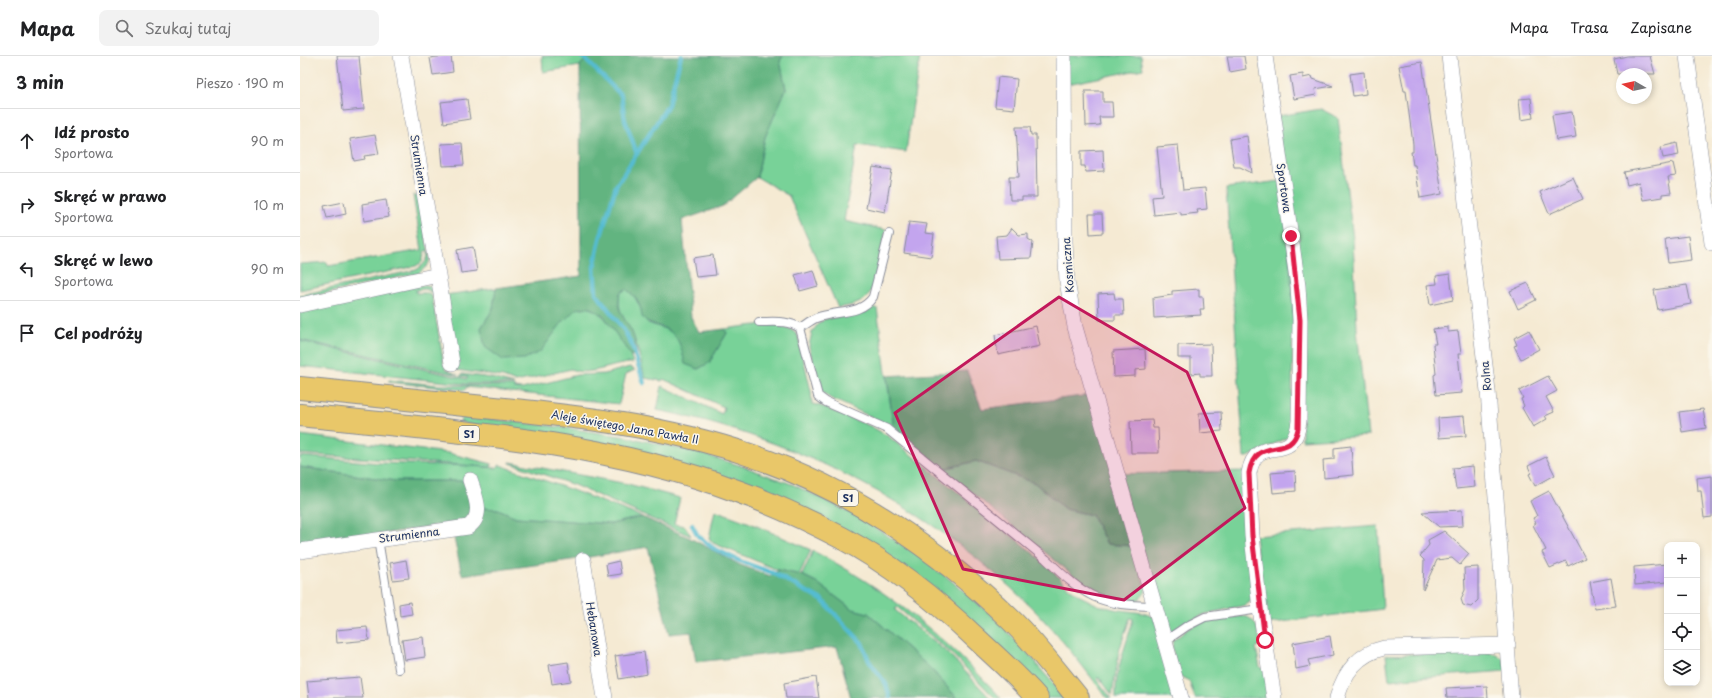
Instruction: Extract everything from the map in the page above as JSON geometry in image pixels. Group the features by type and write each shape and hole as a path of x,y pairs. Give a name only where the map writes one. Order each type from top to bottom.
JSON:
{"highway":[{"name":"Aleje świętego Jana Pawła II","path":"300,388 555,414 610,422 699,440 753,455 830,488 865,508 939,557 971,583 1010,620 1043,654 1078,698"},
{"name":"S1","path":"300,414 510,439 588,451 637,462 736,490 786,511 843,539 887,567 929,597 963,625 1037,698"}],"street":[{"name":"Strumienna","path":"401,56 452,363"},
{"name":"Kosmiczna","path":"1064,56 1065,242 1067,281 1075,327 1181,698"},
{"name":"Sportowa","path":"1265,56 1298,286 1301,337 1299,421 1296,436 1289,445 1258,453 1251,464 1249,473 1252,536 1260,609 1274,698"},
{"name":"Rolna","path":"1449,56 1486,376 1511,698"},
{"path":"1687,56 1712,243"},
{"path":"300,305 438,275"},
{"name":"Strumienna","path":"300,551 468,527 476,518 478,510 470,480"},
{"name":"Hebanowa","path":"583,560 605,698"},
{"path":"1337,698 1347,672 1358,659 1374,650 1384,648 1508,645"}],"lane":[{"path":"800,328 816,318 859,309 868,305 873,297 889,234"},
{"path":"759,322 785,322 800,328 818,396 826,402 887,429 1084,592 1114,604 1155,606"},
{"path":"378,539 399,669"},
{"path":"1165,641 1187,626 1206,617 1260,609"}],"highlighted area":[{"path":"1059,297 1187,372 1245,508 1124,600 963,569 895,413"}],"green space":[{"path":"542,56 588,56 580,66 543,72"},
{"path":"588,56 783,56 780,61 786,89 765,137 757,177 723,206 682,220 691,317 699,332 724,329 727,333 709,363 698,369 685,364 678,341 672,333 642,317 637,301 626,289 620,293 619,305 622,314 633,334 637,354 631,356 603,315 589,307 576,309 561,324 540,352 524,359 503,360 485,347 481,328 493,309 496,288 581,276 580,66"},
{"path":"783,56 920,56 906,152 857,145 844,221 886,230 879,267 873,286 865,299 859,303 838,308 789,196 757,177 765,137 786,89 780,61"},
{"path":"1067,56 1141,56 1143,69 1067,84"},
{"path":"1321,109 1338,118 1353,239 1357,330 1368,436 1302,440 1302,421 1278,116"},
{"path":"1280,181 1293,278 1292,435 1248,457 1244,457 1226,188"},
{"path":"413,195 418,197 430,259 428,265 419,273 300,299 300,295 416,270 421,266 427,259 428,250 425,251 422,262 416,266 300,290 300,264 327,262 328,266 422,250"},
{"path":"423,285 432,287 437,295 426,289 416,290 416,293 426,293 432,296 444,365 446,369 458,375 300,340 300,311"},
{"path":"496,288 493,309 481,328 561,324 574,310 585,307 594,310 603,316 611,325 626,345 633,363 626,363 585,372 571,369 516,382 503,377 457,370 445,295"},
{"path":"626,289 634,295 648,323 671,331 698,369 709,363 727,333 724,329 753,325 774,325 792,330 798,336 811,391 812,404 870,426 888,436 1044,562 1067,586 1080,596 1098,605 1143,613 1154,617 1178,698 1116,698 1119,668 1133,619 1130,618 1120,648 1112,695 1099,677 1097,679 1111,698 1107,698 1065,644 1038,614 998,576 955,542 910,511 863,484 814,460 763,440 711,423 657,410 662,386 722,414 724,407 663,379 662,381 645,378 634,338 620,310 620,293"},
{"path":"870,308 877,308 894,430 872,417 830,398 822,392 817,381 809,346 812,332 818,324 825,319 866,312"},
{"path":"300,341 467,379 468,377 460,376 462,374 491,378 514,384 465,384 300,366"},
{"path":"630,367 635,370 626,374 619,404 466,387 465,390 389,382 389,380 438,385 514,386 514,388 522,389 577,375 604,374"},
{"path":"967,371 982,409 1090,395 1133,546 1107,544 1092,515 1065,509 1035,483 976,461 943,469 894,430 887,376"},
{"path":"466,416 560,427 633,438 636,440 702,454 745,467 794,485 855,515 921,557 940,573 942,573 994,617 1037,663 1037,665 1066,698 1046,698 825,518 460,422 462,417"},
{"path":"300,435 448,453 492,464 491,467 300,454"},
{"path":"300,456 379,463 496,468 500,465 572,490 642,517 611,524 516,517 498,509 481,508 467,481 396,481 300,467"},
{"path":"976,461 1035,483 1065,509 1092,515 1107,544 1133,546 1146,591 1143,595 1139,599 1128,600 1100,593 1089,588 943,469"},
{"path":"510,462 628,484 680,498 674,524 685,526 691,536 574,485"},
{"path":"300,467 396,481 467,481 472,497 471,520 300,547"},
{"path":"1246,471 1254,594 1251,601 1246,605 1205,614 1170,632 1166,630 1120,474"},
{"path":"481,508 498,509 516,517 611,524 642,517 690,538 740,565 770,576 778,570 802,575 816,582 852,609 868,613 930,668 957,698 851,698 837,647 696,662 691,632 669,634 648,547 578,559 462,575 453,534"},
{"path":"715,510 750,523 811,550 799,575 778,570 713,543 709,538"},
{"path":"1378,526 1383,609 1266,624 1255,536"},
{"path":"813,551 840,565 865,581 914,616 959,655 1001,698 995,698 951,653 897,607 895,610 949,654 990,698 957,698 930,668 868,613 852,609 816,582 802,575"},
{"path":"1244,616 1255,623 1258,630 1260,644 1256,648 1260,667 1266,671 1271,698 1195,698 1189,681 1178,675 1172,647 1174,640 1189,628 1207,620"},
{"path":"1492,653 1503,658 1506,671 1389,680 1386,655"}],"building":[{"path":"337,56 359,56 364,109 343,111"},
{"path":"451,56 453,72 433,75 430,58"},
{"path":"1227,56 1244,56 1246,69 1230,72"},
{"path":"1627,56 1650,56 1655,74 1652,74 1652,68 1616,69 1614,59"},
{"path":"1422,62 1442,194 1420,198 1415,165 1413,165 1411,152 1413,152 1413,144 1406,91 1404,91 1399,66"},
{"path":"1364,72 1366,94 1353,96 1350,74"},
{"path":"1303,74 1303,78 1312,76 1313,79 1333,86 1315,89 1316,95 1294,99 1290,76"},
{"path":"998,77 1017,79 1014,109 995,107"},
{"path":"1085,91 1103,91 1103,102 1112,102 1113,117 1099,117 1100,125 1086,126"},
{"path":"1531,98 1533,118 1521,120 1519,99"},
{"path":"467,99 470,119 444,123 441,102"},
{"path":"1572,112 1576,137 1556,140 1552,115"},
{"path":"1016,127 1030,127 1031,135 1036,135 1037,197 1022,197 1022,200 1010,200 1009,177 1019,177"},
{"path":"375,135 379,154 364,156 365,159 354,161 350,139"},
{"path":"1247,136 1252,173 1240,167 1234,167 1230,139"},
{"path":"462,143 464,165 443,166 441,144"},
{"path":"1677,143 1679,155 1663,158 1661,147"},
{"path":"1178,145 1183,190 1205,188 1207,209 1197,210 1198,213 1181,215 1181,212 1154,215 1152,197 1162,196 1157,147"},
{"path":"1103,150 1104,171 1086,172 1085,166 1081,166 1081,151"},
{"path":"1673,163 1676,176 1668,177 1671,193 1662,194 1662,197 1643,200 1639,182 1627,185 1624,172"},
{"path":"873,167 892,170 885,212 866,208"},
{"path":"1573,177 1583,199 1549,214 1540,192"},
{"path":"386,200 389,217 364,221 362,204"},
{"path":"344,202 346,214 327,218 324,206"},
{"path":"1089,214 1102,214 1103,233 1090,234"},
{"path":"909,222 927,224 925,233 934,234 931,257 904,253"},
{"path":"1012,228 1019,235 1028,234 1028,239 1033,242 1031,258 998,259 996,236 1007,235"},
{"path":"1688,236 1691,260 1668,263 1665,239"},
{"path":"473,247 477,271 461,273 457,250"},
{"path":"713,255 716,275 696,277 693,258"},
{"path":"813,270 818,286 800,291 795,275"},
{"path":"1450,274 1453,300 1430,305 1427,285 1437,284 1436,276"},
{"path":"1528,283 1536,300 1518,309 1510,291"},
{"path":"1687,285 1691,304 1658,310 1654,290"},
{"path":"1199,289 1199,297 1203,297 1204,309 1200,309 1201,315 1154,318 1153,298 1172,295 1172,291"},
{"path":"1114,293 1115,299 1123,299 1124,315 1115,315 1115,320 1099,320 1098,294"},
{"path":"1036,326 1040,346 998,355 995,335"},
{"path":"1448,327 1448,332 1458,331 1461,354 1458,354 1462,393 1436,395 1434,375 1436,374 1433,344 1436,344 1433,329"},
{"path":"1529,330 1539,349 1521,359 1514,346 1517,345 1514,338"},
{"path":"1211,344 1212,376 1200,376 1200,373 1191,374 1191,358 1178,358 1178,345"},
{"path":"1145,349 1146,369 1135,370 1135,376 1114,377 1113,351"},
{"path":"1548,376 1557,391 1546,397 1554,412 1545,416 1547,419 1533,427 1522,408 1524,406 1521,399 1523,398 1519,391"},
{"path":"1703,409 1706,428 1682,432 1679,412"},
{"path":"1221,412 1222,431 1200,433 1199,413"},
{"path":"1464,416 1466,436 1439,438 1438,418"},
{"path":"1152,420 1153,428 1158,428 1159,453 1131,453 1130,421"},
{"path":"1351,446 1353,475 1324,478 1323,460 1334,459 1334,448"},
{"path":"1546,457 1555,475 1535,486 1529,474 1531,473 1528,466"},
{"path":"1473,466 1475,487 1456,489 1453,468"},
{"path":"1295,471 1296,491 1273,493 1271,473"},
{"path":"1712,476 1712,517 1704,518 1701,491 1698,491 1697,478"},
{"path":"1549,491 1585,558 1568,566 1566,561 1550,568 1542,552 1546,550 1533,525 1536,523 1533,518 1537,516 1530,501"},
{"path":"1462,510 1463,526 1439,527 1422,512"},
{"path":"1444,531 1469,554 1460,565 1452,558 1437,560 1423,590 1424,560 1420,556 1429,545 1428,540"},
{"path":"406,560 409,578 393,580 390,563"},
{"path":"619,561 621,574 608,576 606,564"},
{"path":"1664,564 1664,582 1635,585 1634,567"},
{"path":"1478,567 1478,600 1471,607 1463,605 1461,599 1465,590 1464,568"},
{"path":"1611,578 1616,606 1595,609 1590,582"},
{"path":"410,602 412,614 400,616 399,604"},
{"path":"367,627 369,640 337,643 336,630"},
{"path":"1330,636 1333,655 1308,660 1310,666 1296,669 1293,643"},
{"path":"423,637 425,657 405,660 402,640"},
{"path":"644,652 647,674 619,679 615,656"},
{"path":"568,662 571,681 552,684 549,665"},
{"path":"360,677 363,698 309,698 307,681"},
{"path":"816,677 819,698 786,698 784,683"},
{"path":"1487,686 1488,698 1447,698 1446,688"}],"waterway":[{"path":"582,56 621,95 625,120 637,154"},
{"path":"644,383 632,345 624,330 596,293 594,267 600,239 616,186 668,105 681,56"},
{"path":"692,525 698,536 713,548 740,561 773,573 822,600 862,643 869,661 886,684 890,698"}],"route":[{"path":"1265,640 1252,536 1249,473 1254,457 1258,453 1289,445 1296,436 1298,429 1301,337 1298,286 1291,236"}]}
